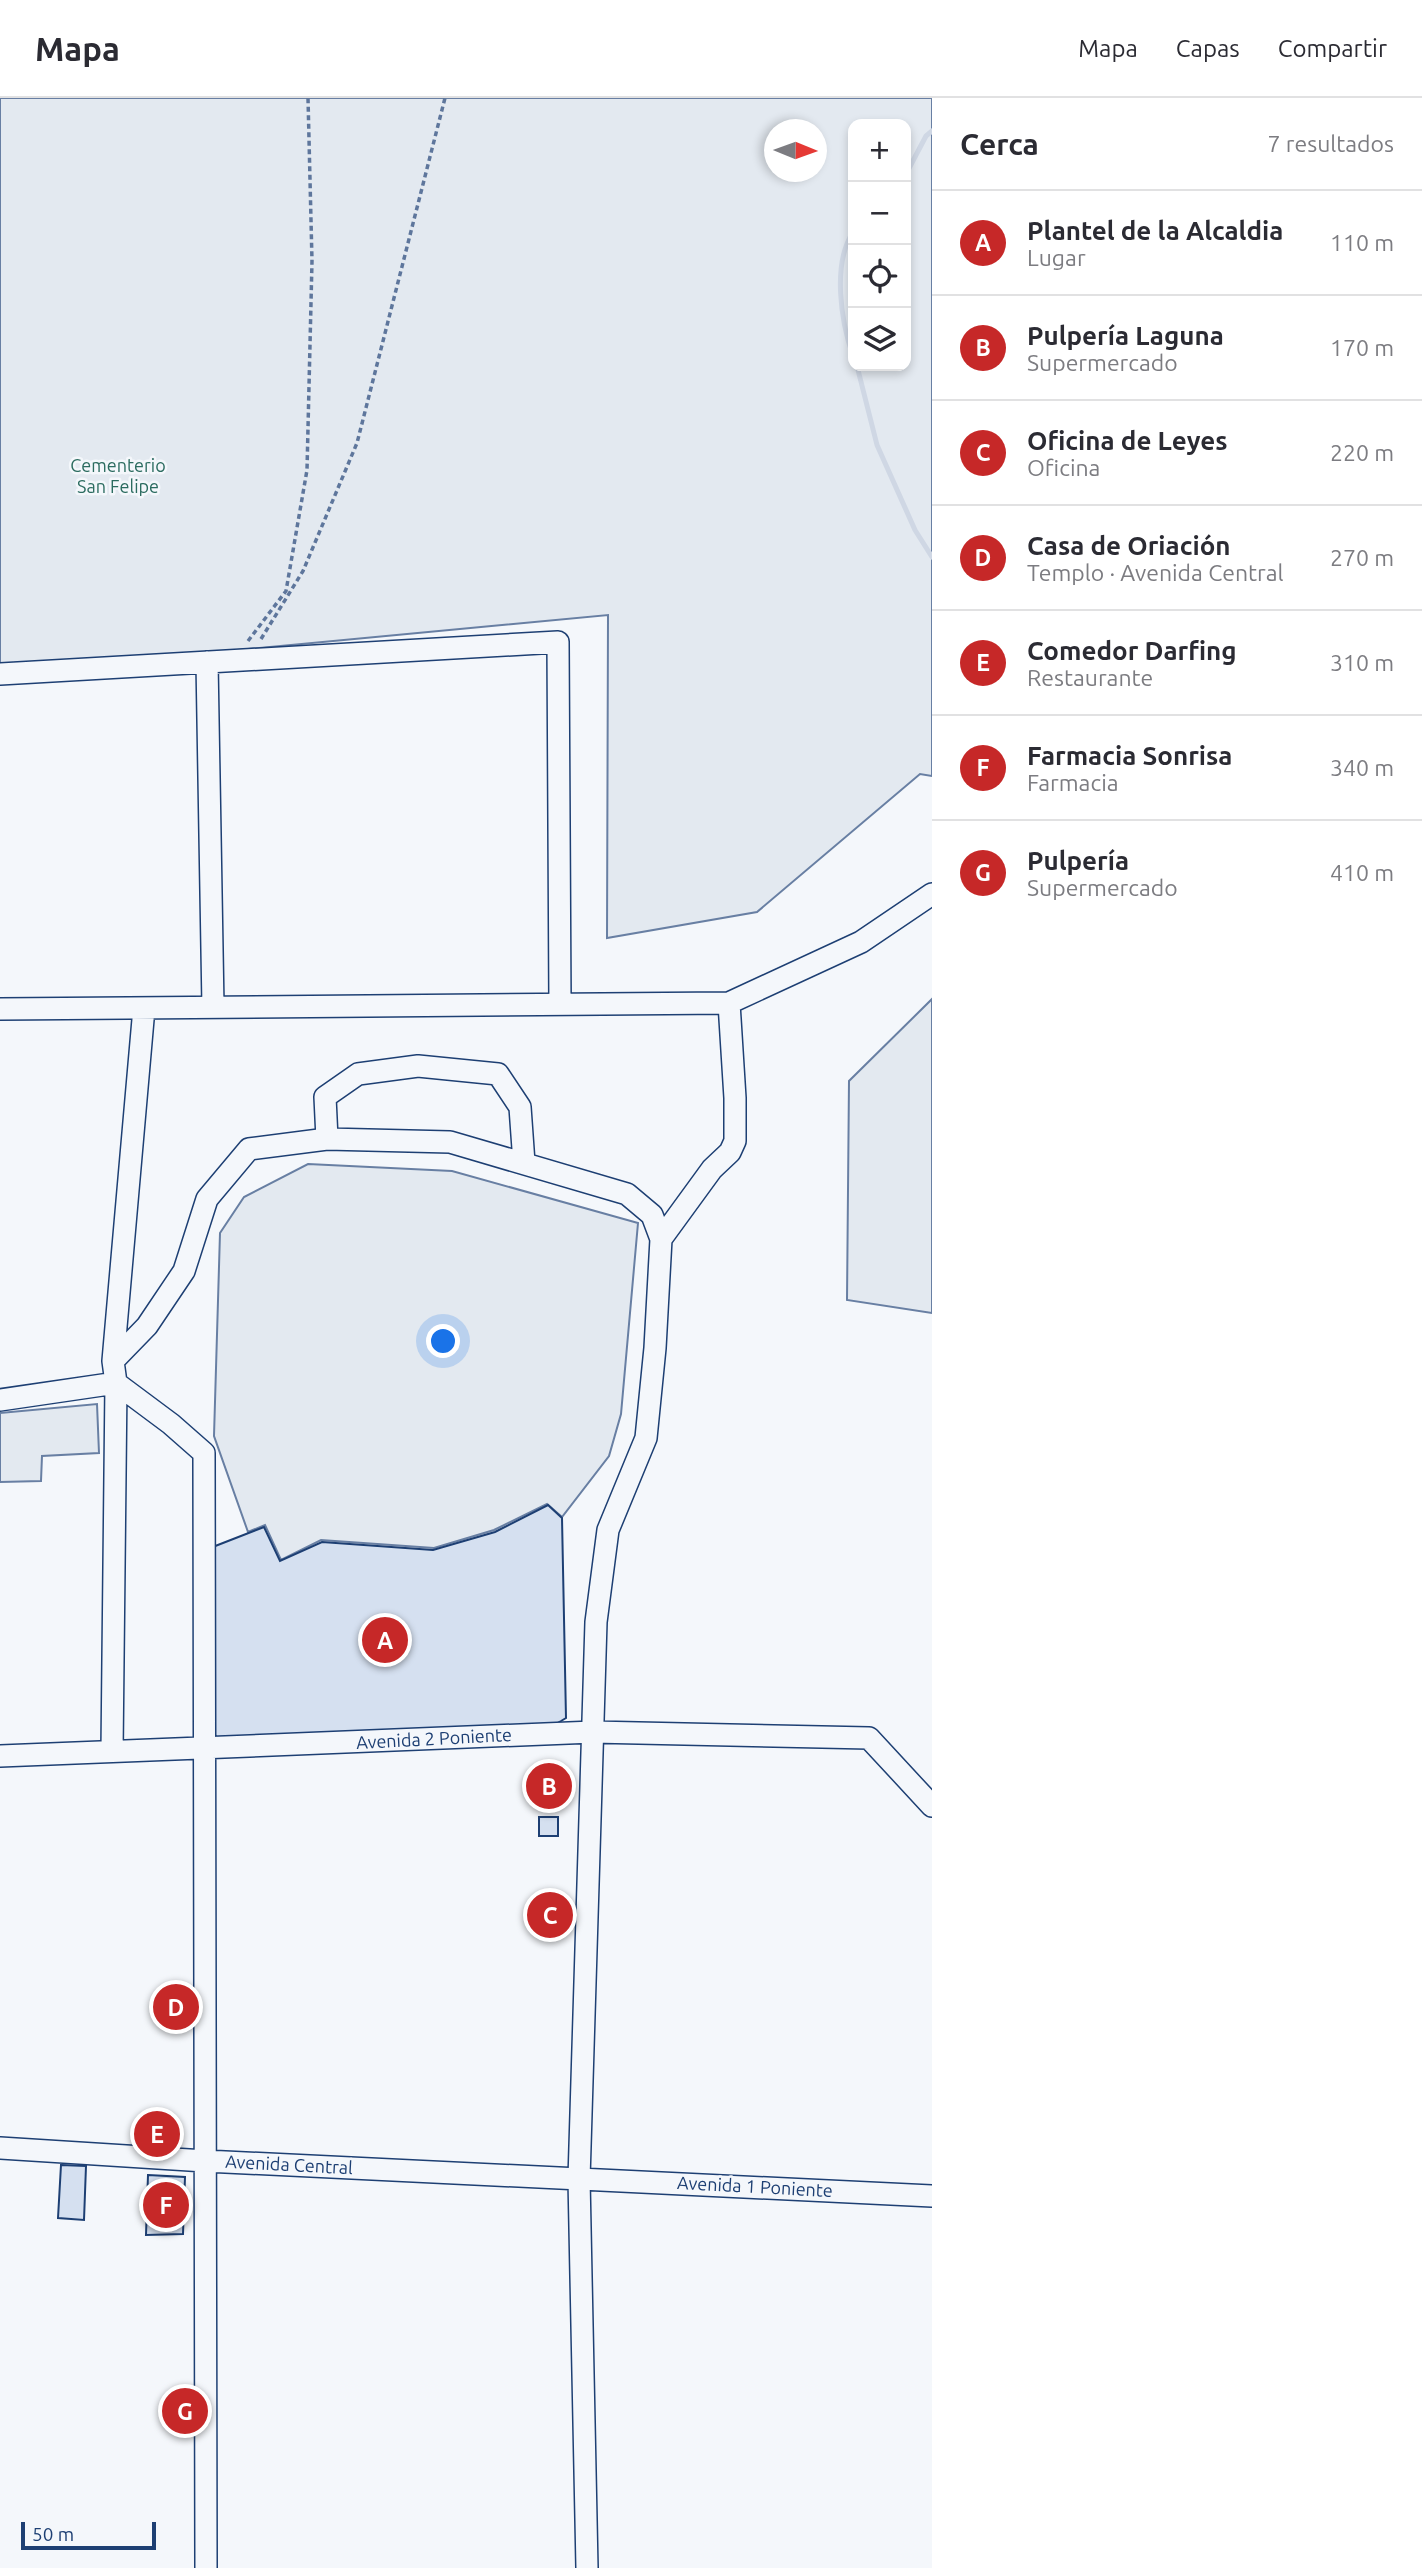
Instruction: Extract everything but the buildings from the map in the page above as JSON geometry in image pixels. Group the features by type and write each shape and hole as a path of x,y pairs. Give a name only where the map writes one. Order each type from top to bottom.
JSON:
{"street":[{"path":"0,674 558,642 560,1004"},
{"path":"207,662 213,1007"},
{"path":"0,1009 729,1003 860,942 932,894"},
{"path":"661,1239 712,1169 730,1152 734,1141 735,1098 729,1003"},
{"path":"112,1751 115,1372 144,1008"},
{"path":"327,1139 326,1097 358,1074 418,1066 498,1074 520,1107 524,1163"},
{"path":"0,1400 115,1372 184,1271 207,1199 249,1149 327,1139 450,1142 626,1195 652,1214 661,1239 655,1349 646,1438 608,1530 596,1622 579,2179 587,2568"},
{"path":"115,1372 204,1453 206,2568"},
{"name":"Avenida 2 Poniente","path":"0,1756 593,1732 869,1738 932,1807"},
{"name":"Avenida Central","path":"0,2148 579,2179"},
{"name":"Avenida 1 Poniente","path":"579,2179 932,2196"}],"path":[{"path":"241,660 286,591 307,470 312,261 308,98"},
{"path":"241,660 303,571 357,443 445,98"}],"green space":[{"name":"Cementerio San Felipe","path":"0,98 932,98 932,776 920,774 757,912 607,938 608,615 153,658 0,666"},
{"path":"932,999 932,1313 847,1300 849,1081"},
{"path":"308,1164 452,1171 638,1223 621,1414 609,1456 562,1517 547,1504 494,1530 434,1548 321,1540 281,1560 265,1525 248,1532 214,1436 220,1233 244,1197"},
{"path":"97,1404 99,1453 42,1456 41,1481 0,1482 0,1413"}],"waterway":[{"path":"911,164 926,136 932,131"},
{"path":"848,241 842,260 841,276 842,310 848,338"},
{"path":"858,371 877,445 915,530 932,557"}],"place":[{"name":"Plantel de la Alcaldia","path":"385,1640"},
{"name":"Pulpería Laguna","path":"549,1786"},
{"name":"Oficina de Leyes","path":"550,1915"},
{"name":"Casa de Oriación","path":"176,2007"},
{"name":"Comedor Darfing","path":"157,2134"},
{"name":"Farmacia Sonrisa","path":"166,2205"},
{"name":"Pulpería","path":"185,2411"}]}
